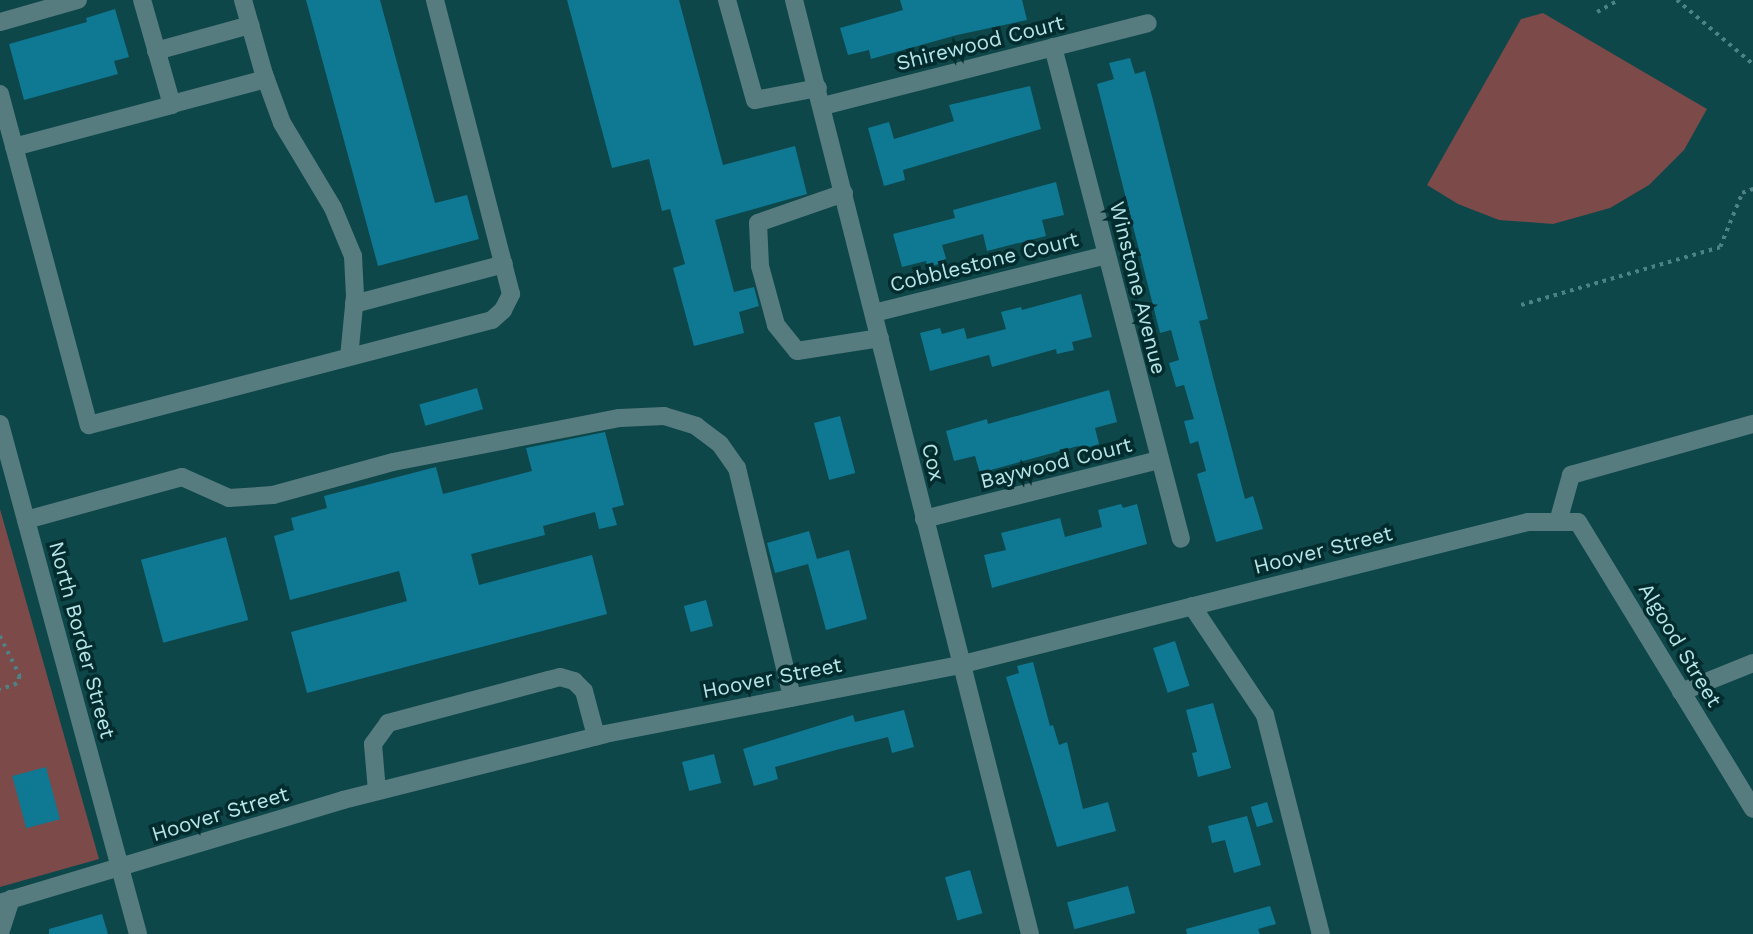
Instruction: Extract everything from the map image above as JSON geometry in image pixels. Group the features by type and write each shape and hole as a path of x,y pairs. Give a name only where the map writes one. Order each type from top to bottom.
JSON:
{"street":[{"path":"0,22 78,0"},
{"path":"142,0 172,104"},
{"path":"243,0 282,123 333,208 353,256 354,304 349,357"},
{"path":"0,94 89,425 492,320 502,310 511,294 435,0"},
{"path":"727,0 755,100 818,88"},
{"name":"Cox","path":"794,0 823,106 959,665 1030,934"},
{"name":"Shirewood Court","path":"823,106 1148,23"},
{"path":"156,51 250,25"},
{"name":"Winstone Avenue","path":"1053,47 1181,539"},
{"path":"14,147 266,79"},
{"path":"844,193 758,223 760,266 776,325 797,351 880,338"},
{"name":"Cobblestone Court","path":"874,313 1106,255"},
{"path":"354,304 504,264"},
{"path":"26,520 182,477 229,498 273,495 393,462 620,418 664,416 696,426 720,444 737,468 792,697"},
{"name":"North Border Street","path":"0,424 138,934"},
{"path":"1558,522 1571,475 1753,424"},
{"name":"Baywood Court","path":"924,519 1159,460"},
{"name":"Hoover Street","path":"6,901 377,791 596,736 959,665 1528,522 1558,522"},
{"name":"Algood Street","path":"1558,522 1578,522 1753,809"},
{"path":"1192,606 1265,715 1321,934"},
{"path":"1681,692 1753,663"},
{"path":"377,791 373,744 388,723 560,677 574,681 584,691 596,736"},
{"path":"0,933 6,901"}],"path":[{"path":"1597,12 1619,0"},
{"path":"1677,0 1753,64"},
{"path":"1521,305 1720,247 1742,193 1753,188"},
{"path":"0,636 20,676 17,684 0,691"}],"shaded area":[{"path":"1543,13 1707,109 1684,150 1649,185 1610,208 1553,224 1499,220 1458,204 1427,185 1521,19"},
{"path":"0,509 99,859 0,887"}],"building":[{"path":"306,0 380,0 435,203 467,195 479,239 378,266"},
{"path":"567,0 679,0 723,165 795,146 807,194 715,220 734,292 754,287 759,306 739,312 744,333 694,346 673,268 685,264 670,209 662,211 649,159 612,168"},
{"path":"900,0 1022,0 1027,20 957,35 871,59 869,50 848,55 840,28 903,10"},
{"path":"115,9 129,57 114,61 118,74 24,100 9,44 87,22 86,18"},
{"path":"1130,58 1135,74 1145,71 1208,319 1199,321 1213,377 1245,499 1253,496 1263,529 1216,542 1197,474 1206,471 1198,441 1190,444 1184,421 1194,419 1184,385 1176,387 1169,363 1179,360 1171,330 1160,333 1097,84 1114,79 1109,63"},
{"path":"1030,86 1041,129 903,170 905,180 884,186 868,128 889,122 894,139 954,121 949,105"},
{"path":"1056,182 1064,215 1042,220 1046,236 987,251 983,234 942,245 947,262 927,267 926,261 902,267 893,234 955,218 953,210"},
{"path":"1081,294 1092,337 1072,342 1074,350 1057,354 1056,349 992,367 989,355 930,371 920,333 940,328 942,334 964,328 967,339 1006,329 1001,312 1021,307 1022,310"},
{"path":"477,388 483,409 425,426 419,405"},
{"path":"1109,390 1117,422 1095,428 1099,444 1079,450 1078,446 980,473 975,456 954,461 946,431 987,419 988,424"},
{"path":"840,416 855,473 829,480 814,423"},
{"path":"605,432 624,505 612,508 617,525 599,529 595,512 543,526 545,535 471,554 479,585 592,555 607,614 307,693 291,632 407,601 399,571 290,600 274,536 294,530 291,518 327,508 324,496 436,467 443,494 532,471 526,448"},
{"path":"1121,504 1123,508 1137,504 1147,544 992,588 984,555 1006,550 1001,533 1060,518 1065,537 1102,527 1098,510"},
{"path":"809,531 817,559 849,550 867,619 826,630 808,564 775,573 767,543"},
{"path":"226,537 248,620 163,643 141,560"},
{"path":"706,600 713,626 691,632 684,606"},
{"path":"1175,641 1190,686 1168,693 1153,648"},
{"path":"1033,662 1050,726 1053,725 1059,745 1067,742 1083,809 1108,802 1116,831 1057,847 1006,677 1019,673 1017,666"},
{"path":"1213,703 1231,768 1198,777 1192,753 1197,752 1186,710"},
{"path":"904,710 914,747 892,753 888,737 775,767 778,779 754,786 743,749 853,715 855,722"},
{"path":"714,754 721,783 689,791 682,762"},
{"path":"46,767 60,819 26,828 12,776"},
{"path":"1267,802 1273,822 1257,827 1251,807"},
{"path":"1247,816 1261,865 1234,873 1225,840 1212,843 1208,826"},
{"path":"970,870 982,913 957,920 945,877"},
{"path":"1128,886 1135,913 1074,929 1067,902"},
{"path":"1270,906 1276,924 1258,929 1260,934 1187,934 1186,929"},
{"path":"102,914 108,934 49,934 49,929"}]}
